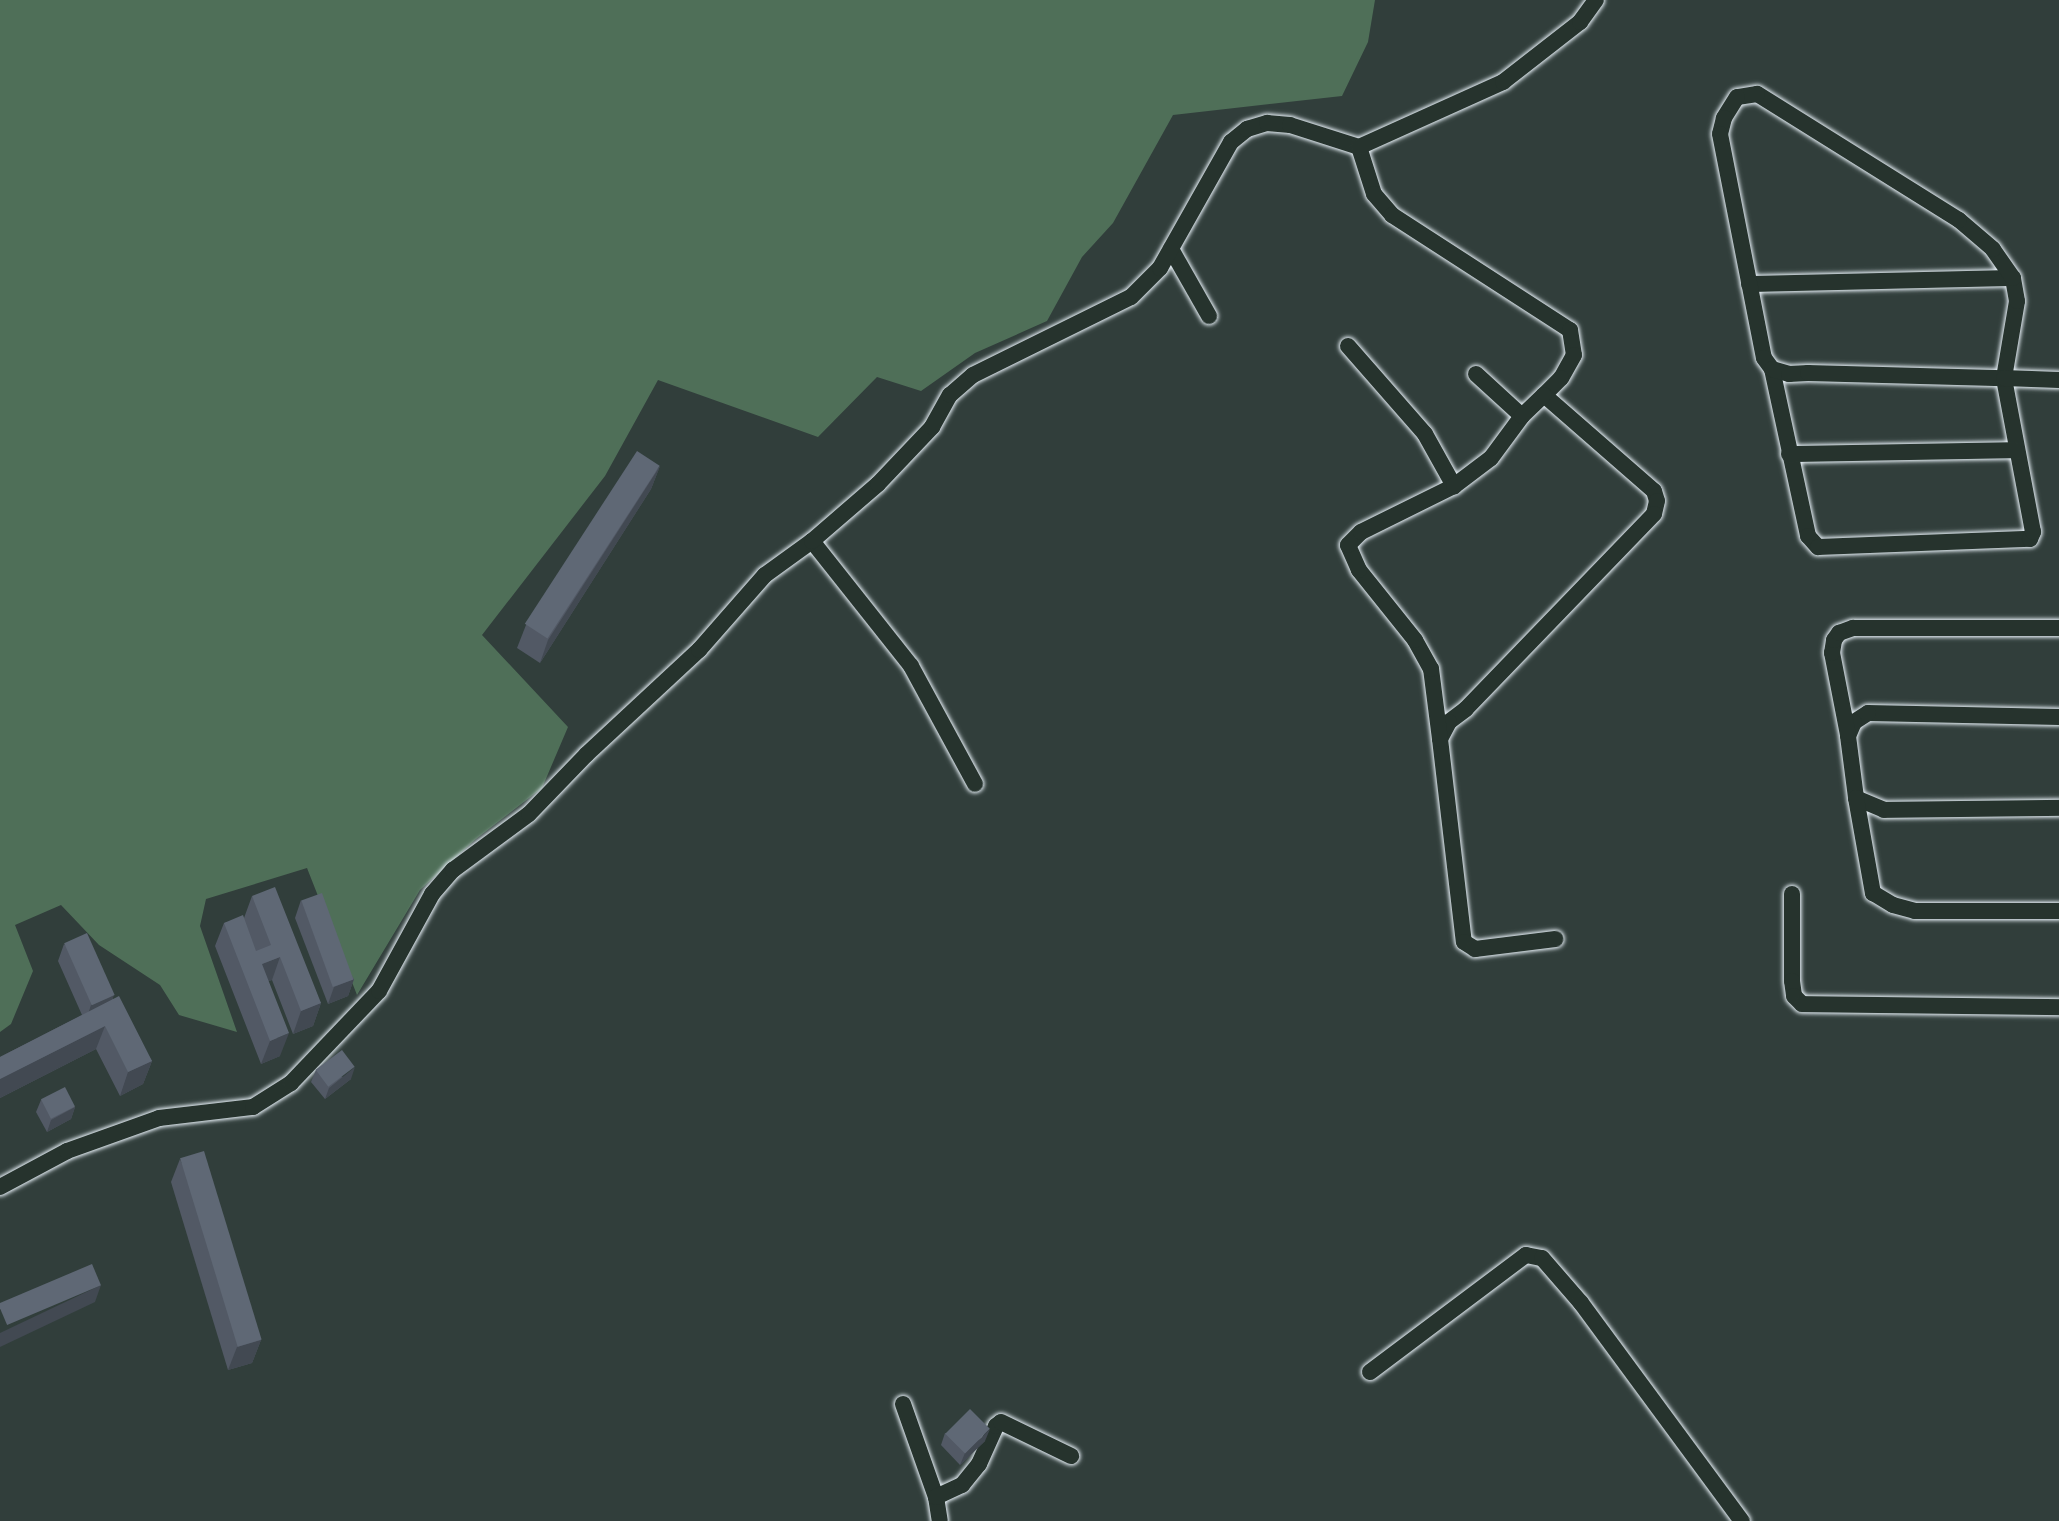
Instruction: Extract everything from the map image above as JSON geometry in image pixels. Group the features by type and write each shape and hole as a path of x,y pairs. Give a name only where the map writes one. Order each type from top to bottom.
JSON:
{"street":[{"path":"0,1187 67,1151 119,1132 159,1118 253,1107 291,1083 379,991 432,894 453,870 529,814 587,754 699,650 765,575 812,541 878,484 932,427 950,395 973,375 1131,297 1160,268 1231,142 1247,129 1267,123 1290,125 1359,147 1503,82 1580,22 1596,0"},
{"path":"1757,94 1959,220 1993,249 2013,278 2017,301 2004,378 2033,532 2030,539 1818,547 1808,536 1772,369 1764,358 1749,284 1720,134 1724,118 1737,97 1757,94"},
{"path":"1359,147 1374,194 1392,215 1570,330 1574,355 1561,378 1522,416 1491,458 1454,486 1361,532 1348,545 1359,570 1415,640 1431,669 1464,942 1475,949 1555,939"},
{"path":"1171,249 1209,316"},
{"path":"1749,284 2013,278"},
{"path":"1348,346 1425,434 1454,486"},
{"path":"1772,369 1789,374 2059,380"},
{"path":"1476,374 1522,416"},
{"path":"1440,739 1449,722 1466,709 1654,514 1654,491 1544,395"},
{"path":"1789,454 2016,450"},
{"path":"812,541 911,666 975,784"},
{"path":"2059,628 1853,628 1839,633 1834,640 1832,653 1873,893 1893,905 1915,911 2059,911"},
{"path":"1848,736 1854,722 1868,713 2059,717"},
{"path":"1856,798 1884,810 2059,808"},
{"path":"1792,894 1792,981 1794,996 1802,1004 2059,1007"},
{"path":"1370,1372 1526,1255 1535,1255 1542,1258 1581,1303 1742,1521"},
{"path":"903,1404 936,1497 940,1521"},
{"path":"936,1497 962,1485 979,1464 996,1426 1001,1422 1071,1456"}],"green space":[{"path":"0,0 1375,0 1368,42 1342,96 1173,115 1113,223 1082,257 1047,321 975,353 921,391 877,377 818,437 658,380 605,476 482,635 568,727 542,788 476,839 420,890 357,995 307,868 206,899 200,926 237,1032 179,1015 160,985 99,945 61,905 15,925 33,971 11,1024 0,1032"}],"building":[{"path":"637,451 660,466 547,638 525,624"},
{"path":"275,887 321,1003 301,1011 280,957 262,964 289,1033 270,1041 224,923 243,915 256,951 271,945 252,896"},
{"path":"322,893 353,979 333,987 301,901"},
{"path":"87,933 115,995 92,1005 64,943"},
{"path":"119,996 152,1061 128,1072 105,1026 0,1079 0,1057"},
{"path":"342,1050 355,1067 328,1087 316,1070"},
{"path":"65,1087 75,1107 51,1119 41,1099"},
{"path":"204,1151 262,1339 238,1347 180,1158"},
{"path":"92,1264 101,1285 7,1325 0,1303"},
{"path":"970,1409 990,1429 965,1454 945,1434"}]}
